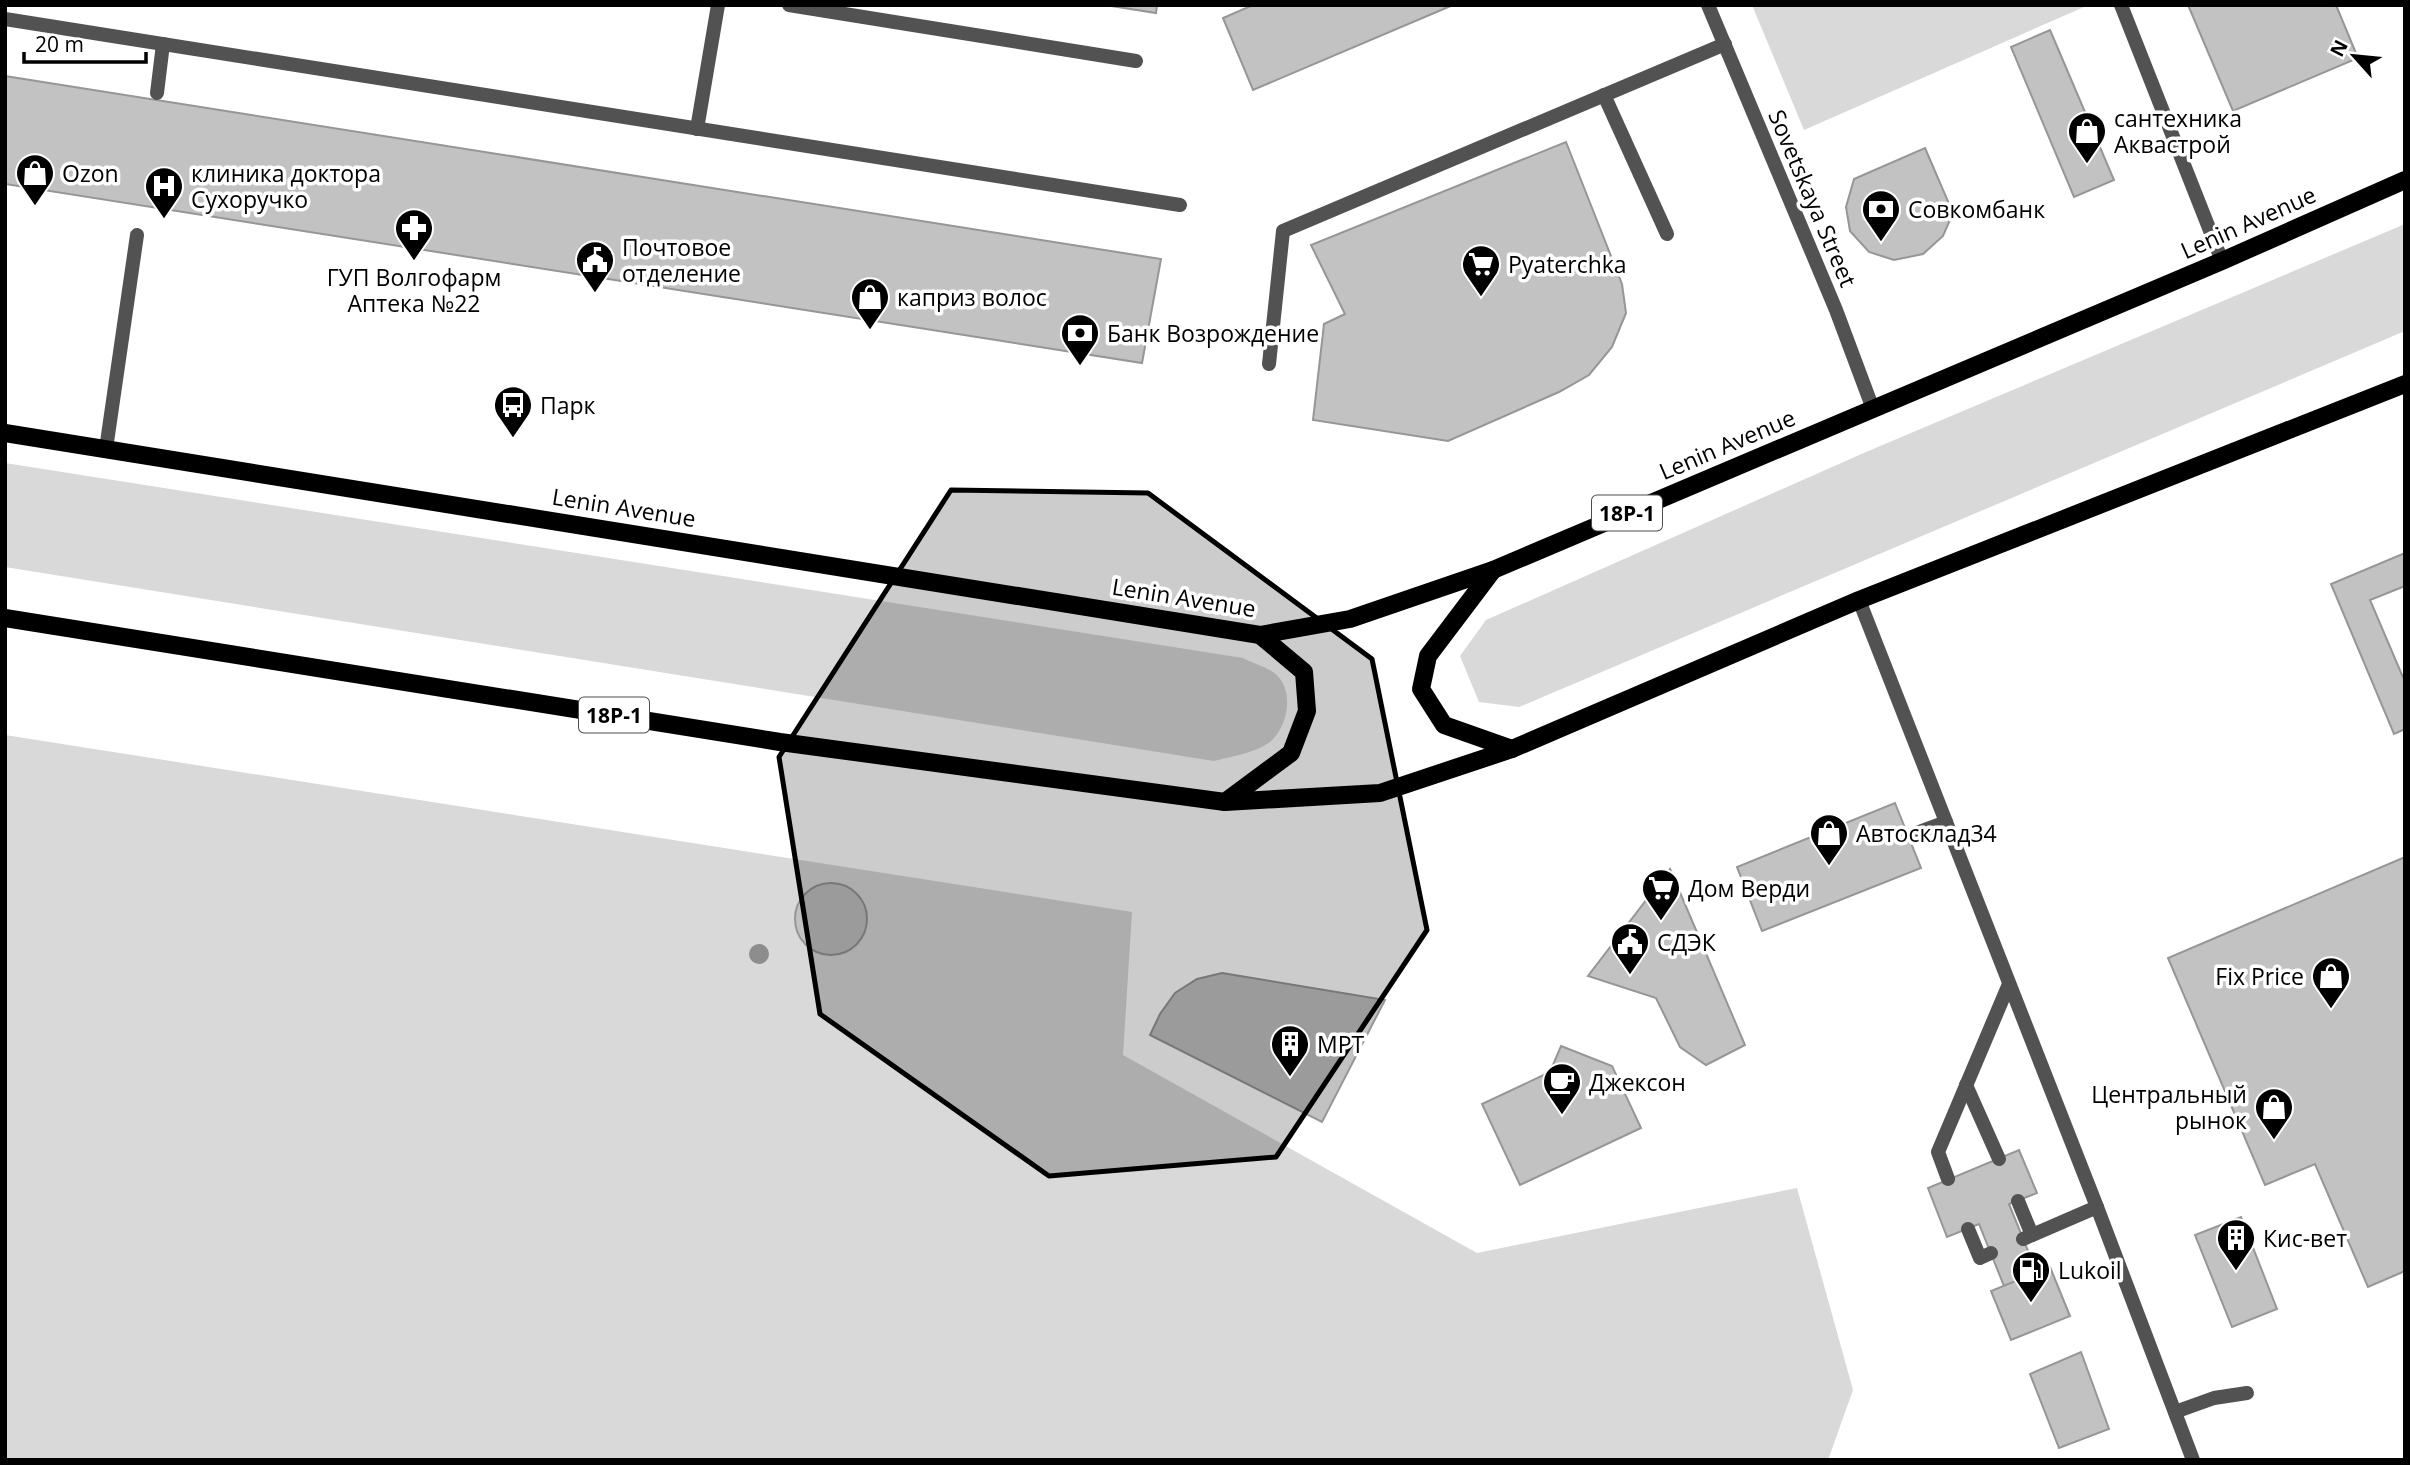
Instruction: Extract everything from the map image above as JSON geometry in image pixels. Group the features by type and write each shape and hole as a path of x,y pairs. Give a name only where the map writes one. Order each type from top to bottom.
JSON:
{"main road":[{"name":"Lenin Avenue","path":"5,433 1260,635 1350,619 1493,570 2222,261 2405,180"},
{"name":"18Р-1","path":"5,618 780,742 1225,802 1380,793 1512,749 1858,600 2405,384"},
{"path":"1493,570 1428,656 1421,689 1444,724 1512,749"},
{"path":"1225,802 1291,753 1307,711 1304,672 1260,635"}],"street":[{"path":"697,129 718,5"},
{"path":"789,5 1136,61"},
{"name":"Sovetskaya Street","path":"1708,5 1836,310 1873,409"},
{"path":"2121,5 2222,261"},
{"path":"5,19 1180,205"},
{"path":"157,93 163,44"},
{"path":"1269,365 1283,231 1724,44"},
{"path":"1604,95 1667,234"},
{"path":"106,449 137,235"},
{"path":"1858,600 2097,1207 2193,1460"},
{"path":"1908,836 1946,822"},
{"path":"1948,1179 1937,1152 2010,984"},
{"path":"1966,1085 1999,1159"},
{"path":"2018,1201 2028,1237 2097,1207"},
{"path":"1968,1228 1980,1258 1991,1253"},
{"path":"2175,1412 2214,1398 2247,1393"}],"highlighted area":[{"path":"951,490 1148,493 1372,659 1427,930 1276,1157 1049,1176 820,1014 779,757"}],"shaded area":[{"path":"1752,5 2084,5 2084,7 1804,130"},
{"path":"2405,224 2405,331 1519,707 1479,702 1460,656 1486,620 1866,452"},
{"path":"5,463 1243,658 1273,672 1280,679 1287,696 1287,706 1282,726 1266,745 1244,754 1214,761 5,567"},
{"path":"5,735 1132,912 1123,1055 1477,1253 1797,1188 1853,1390 1828,1460 5,1460"}],"building":[{"path":"1105,5 1157,5 1156,13"},
{"path":"1253,5 1453,5 1253,90 1223,18"},
{"path":"2188,5 2336,5 2358,58 2233,111"},
{"path":"2050,30 2114,180 2074,197 2011,47"},
{"path":"5,76 1161,259 1142,363 5,184"},
{"name":"Pyaterchka","path":"1566,142 1622,284 1626,313 1612,347 1589,375 1559,392 1448,441 1313,420 1324,324 1345,314 1311,245"},
{"path":"1925,148 1953,213 1943,236 1923,254 1894,260 1869,252 1850,231 1846,207 1854,179"},
{"path":"2405,553 2405,586 2370,600 2405,682 2405,729 2394,734 2331,584"},
{"name":"Автосклад34","path":"1895,803 1921,868 1762,931 1737,867"},
{"path":"2405,857 2405,1271 2368,1287 2315,1164 2265,1185 2168,958"},
{"name":"Дом Верди","path":"1670,869 1745,1045 1706,1065 1680,1047 1656,998 1588,976"},
{"path":"838,883 857,893 865,905 865,933 857,945 845,953 824,955 805,945 797,933 795,912 805,893 817,885"},
{"name":"МРТ","path":"1222,973 1385,1000 1322,1122 1150,1035 1160,1014 1175,993 1197,979"},
{"name":"Джексон","path":"1561,1046 1612,1066 1641,1128 1520,1185 1482,1104 1550,1072"},
{"path":"2019,1150 2037,1193 2009,1204 2037,1273 2004,1286 1979,1224 1947,1237 1928,1188"},
{"name":"Кис-вет","path":"2241,1217 2277,1309 2232,1327 2195,1235"},
{"name":"Lukoil","path":"2050,1267 2070,1316 2011,1340 1991,1291"},
{"path":"2081,1352 2109,1429 2059,1448 2030,1374"}],"place":[{"name":"сантехника Аквастрой","path":"2087,165"},
{"name":"Ozon","path":"35,207"},
{"name":"клиника доктора Сухоручко","path":"164,220"},
{"name":"Совкомбанк","path":"1881,243"},
{"name":"ГУП Волгофарм Аптека №22","path":"414,262"},
{"name":"Почтовое отделение","path":"595,294"},
{"name":"Pyaterchka","path":"1481,298"},
{"name":"каприз волос","path":"870,331"},
{"name":"Банк Возрождение","path":"1080,367"},
{"name":"Парк","path":"513,439"},
{"name":"Автосклад34","path":"1829,867"},
{"name":"Дом Верди","path":"1661,922"},
{"name":"СДЭК","path":"1630,976"},
{"name":"Fix Price","path":"2331,1010"},
{"name":"МРТ","path":"1290,1078"},
{"name":"Джексон","path":"1562,1116"},
{"name":"Центральный рынок","path":"2274,1141"},
{"name":"Кис-вет","path":"2236,1272"},
{"name":"Lukoil","path":"2031,1304"}]}
